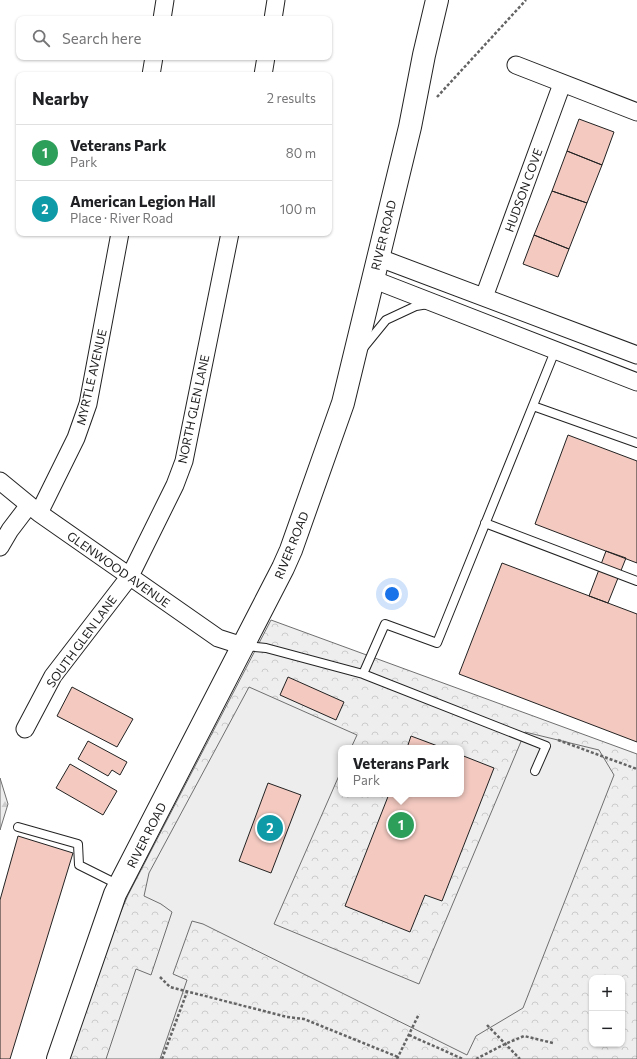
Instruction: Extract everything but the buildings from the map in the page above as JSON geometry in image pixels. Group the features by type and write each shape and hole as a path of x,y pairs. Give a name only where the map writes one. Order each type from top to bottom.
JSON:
{"main road":[{"name":"RIVER ROAD","path":"58,1059 115,894 291,550 340,410 410,127 436,1"}],"street":[{"path":"162,16 165,0"},
{"path":"273,16 276,0"},
{"path":"152,72 154,60"},
{"path":"264,72 266,60"},
{"path":"516,66 637,112"},
{"name":"HUDSON COVE","path":"484,297 562,84"},
{"name":"MYRTLE AVENUE","path":"0,547 10,530 34,509 76,438 88,404 119,236"},
{"name":"NORTH GLEN LANE","path":"130,576 176,485 184,461 229,236"},
{"path":"372,279 630,379 633,353 377,257"},
{"path":"555,351 565,328"},
{"name":"GLENWOOD AVENUE","path":"0,481 34,509 218,638 243,646"},
{"name":"SOUTH GLEN LANE","path":"24,729 53,676 130,576"}],"lane":[{"path":"350,372 366,344 386,320 416,306 433,303"},
{"path":"363,674 385,624 437,643 555,351"},
{"path":"533,406 637,443"},
{"path":"485,523 637,581"},
{"path":"243,646 266,648 363,674 546,746 535,771"},
{"path":"18,827 78,844 79,865 120,885"}],"path":[{"path":"434,100 526,0"},
{"path":"160,977 170,987 187,992 286,1017 304,1019 398,1058 419,1014"},
{"path":"162,1059 187,992"},
{"path":"487,1025 520,1059"},
{"path":"409,1035 463,1059"},
{"path":"476,1059 524,1036 553,1043"}],"green space":[{"path":"271,620 637,754 637,1059 58,1059 128,895"},
{"path":"0,778 8,804 0,830"}],"shaded area":[{"path":"249,687 357,735 352,745 338,745 338,778 274,924 419,984 525,732 599,750 614,775 523,1008 476,1036 467,1055 203,924 192,921 173,974 187,980 160,1059 106,1059 136,969 151,975 172,912 161,904 144,896 149,873"}],"place":[{"name":"Veterans Park","path":"401,825"},
{"name":"American Legion Hall","path":"270,828"}]}
